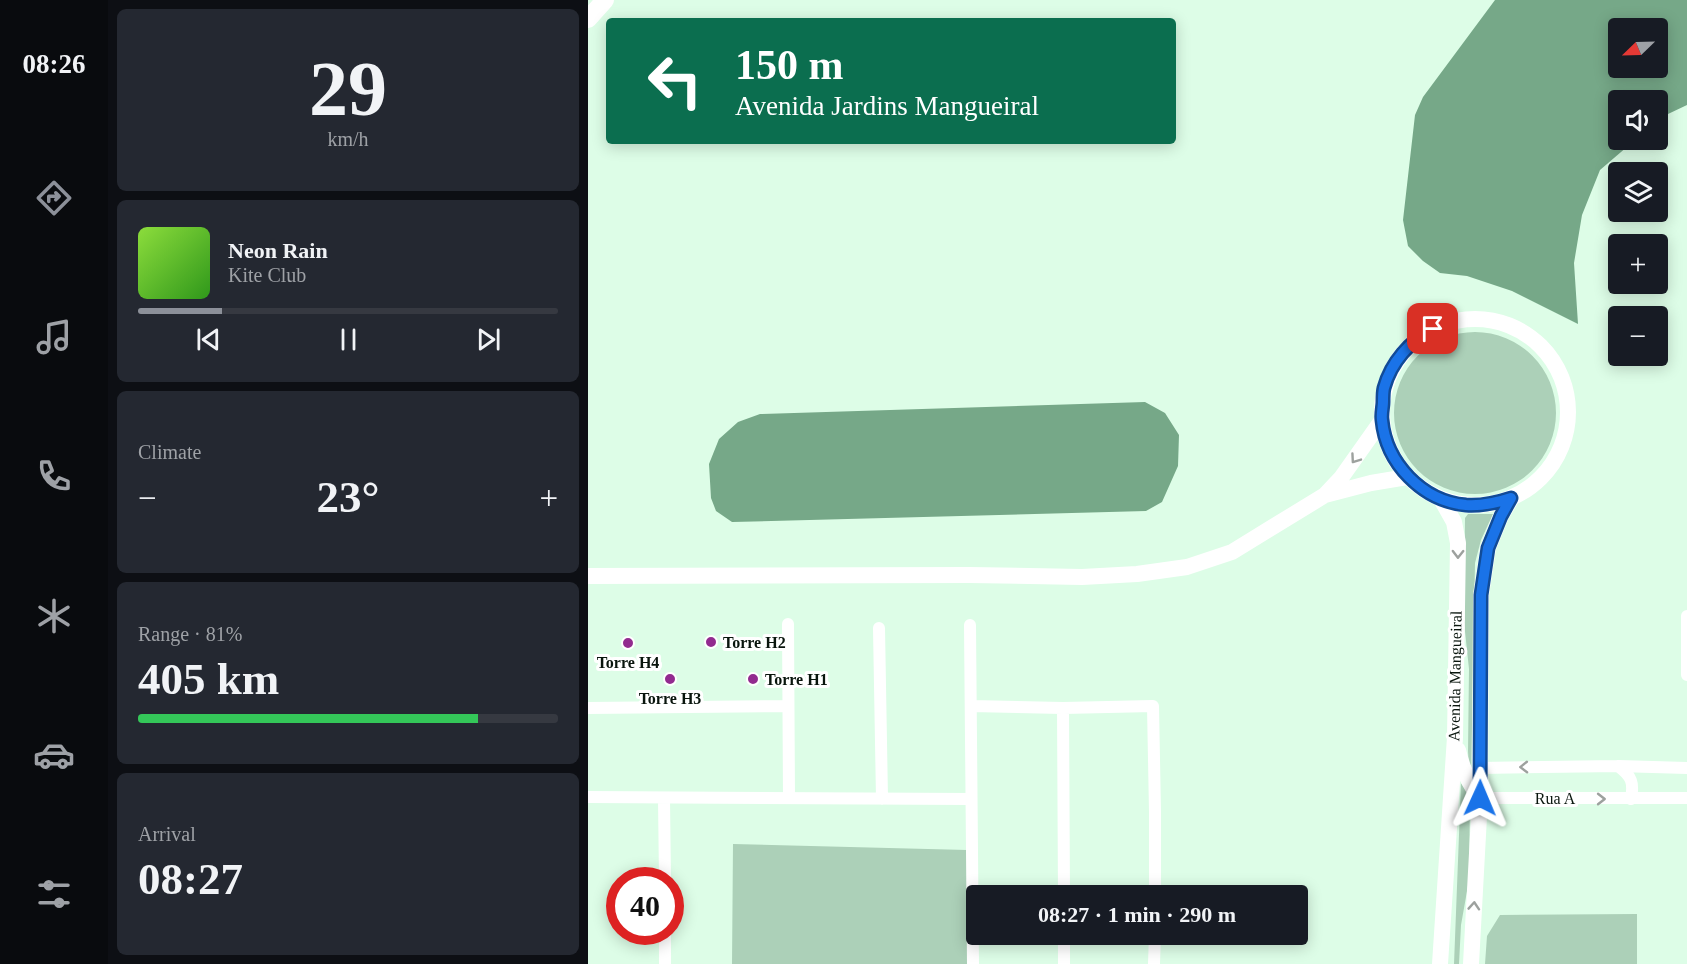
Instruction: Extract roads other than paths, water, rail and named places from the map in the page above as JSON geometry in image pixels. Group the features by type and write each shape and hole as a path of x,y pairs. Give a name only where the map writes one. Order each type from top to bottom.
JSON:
{"main road":[{"path":"588,19 605,0"}],"street":[{"path":"1478,318 1509,325 1536,341 1556,366 1566,395 1567,427 1557,457 1538,482 1511,498 1488,505 1464,505 1441,499 1423,490 1407,477 1390,450 1382,420 1384,388 1397,359 1419,337 1447,322 1478,318"},
{"path":"590,575 1082,577 1137,574 1187,567 1232,552 1325,495 1341,478 1382,420"},
{"path":"1325,495 1371,483 1407,477"},
{"name":"Avenida Mangueiral","path":"1471,964 1480,798 1481,595 1488,548 1511,498"},
{"name":"Avenida Mangueiral","path":"1440,964 1455,737 1458,543 1454,522 1441,499"},
{"path":"1687,616 1687,675"},
{"path":"788,624 789,798"},
{"path":"970,625 973,964"},
{"path":"879,628 882,799"},
{"path":"588,708 788,706"},
{"path":"971,706 1063,708 1153,706 1155,885"},
{"path":"1063,708 1064,885"},
{"path":"1455,737 1468,783 1480,798"},
{"path":"1618,766 1628,774 1631,780 1633,790 1631,799"},
{"name":"Rua A","path":"1480,768 1618,766 1687,768"},
{"path":"588,797 971,799"},
{"name":"Rua A","path":"1480,798 1687,798"},
{"path":"664,799 665,867"},
{"path":"665,945 665,964"},
{"path":"1064,945 1064,964"},
{"path":"1154,964 1155,945"}],"place":[{"name":"Torre H2","path":"711,642"},
{"name":"Torre H4","path":"628,643"},
{"name":"Torre H3","path":"670,679"},
{"name":"Torre H1","path":"753,679"}]}
